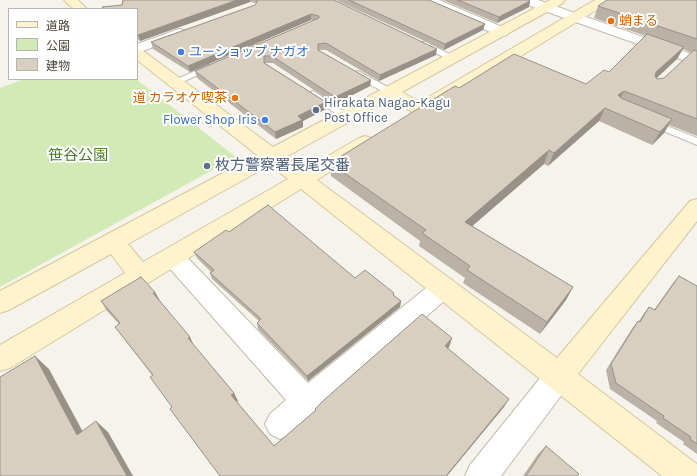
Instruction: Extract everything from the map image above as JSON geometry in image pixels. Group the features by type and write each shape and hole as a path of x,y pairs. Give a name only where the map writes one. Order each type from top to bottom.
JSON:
{"street":[{"path":"70,0 80,8"},
{"path":"429,0 502,32"},
{"path":"526,0 553,4 575,17 689,60"},
{"path":"390,92 414,113 604,0"},
{"path":"0,303 553,4"},
{"path":"138,49 194,28"},
{"path":"479,44 509,57"},
{"path":"138,54 444,287 687,476"},
{"path":"0,359 381,133"},
{"path":"481,476 559,376 697,206"},
{"path":"114,242 140,276"},
{"path":"173,256 307,402"},
{"path":"280,424 444,287"}],"lane":[{"path":"418,41 453,58"},
{"path":"175,82 217,64"},
{"path":"349,69 390,92"},
{"path":"301,87 346,116"},
{"path":"646,120 697,142"}],"green space":[{"name":"笹谷公園","path":"21,80 137,80 236,157 0,287 0,88"}],"building":[{"path":"123,0 237,0 138,35 138,8 102,7 122,5"},
{"path":"257,0 334,0 437,49 380,75 326,43 318,44 318,50 371,80 335,97 272,56 264,56 264,63 326,102 298,116 302,120 275,132 195,71 319,18 319,16 311,14 188,66 151,42 255,5"},
{"path":"349,0 429,0 485,24 445,44"},
{"path":"458,0 528,0 530,1 499,17"},
{"path":"607,0 697,0 697,39 598,6"},
{"path":"647,34 684,47 656,72 655,76 657,79 664,78 694,50 697,51 697,119 624,91 618,95 621,98 672,119 660,132 605,108 554,153 549,150 465,222 573,287 547,322 467,270 470,266 422,233 426,230 330,163 455,86 459,88 514,54 586,84 604,70 609,72"},
{"path":"268,205 355,278 365,270 394,293 393,295 401,301 307,376 257,323 261,319 210,273 214,270 194,252 226,230 229,232"},
{"path":"679,276 697,286 697,444 690,439 691,437 663,418 664,416 616,383 611,364 638,321 640,322 649,307 655,310"},
{"path":"141,277 155,292 153,293 190,337 188,338 234,393 231,395 274,446 422,314 452,338 445,346 509,399 446,476 220,476 170,409 172,407 150,377 153,375 115,327 120,323 101,301"},
{"path":"35,356 77,435 96,421 127,476 0,476 0,377"},
{"path":"546,446 579,474 577,476 526,476"}],"place":[{"name":"蛸まる","path":"611,21"},
{"name":"ユーショップ ナガオ","path":"181,52"},
{"name":"道 カラオケ喫茶","path":"235,98"},
{"name":"Hirakata Nagao-Kagu Post Office","path":"316,110"},
{"name":"Flower Shop Iris","path":"265,120"},
{"name":"枚方警察署長尾交番","path":"207,166"}]}
